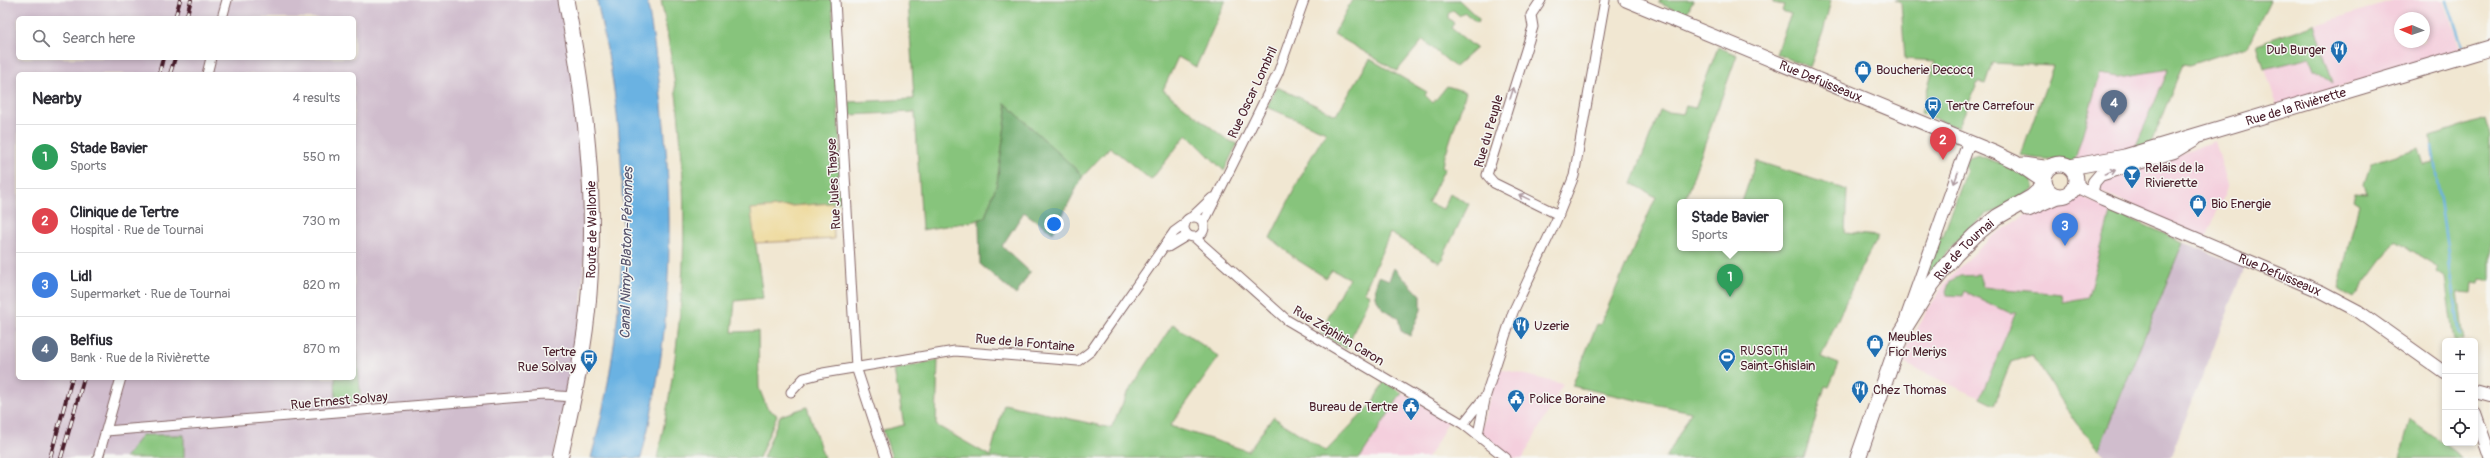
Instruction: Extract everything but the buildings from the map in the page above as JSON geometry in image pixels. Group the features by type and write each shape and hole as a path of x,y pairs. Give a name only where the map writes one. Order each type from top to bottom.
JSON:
{"main road":[{"name":"Route de Wallonie","path":"560,458 574,398 589,294 592,202 583,90 566,0"},
{"name":"Rue Defuisseaux","path":"1626,0 2015,162 2033,167 2053,165"},
{"name":"Rue de la Rivièrette","path":"2070,184 2101,164 2490,48"},
{"name":"Rue Defuisseaux","path":"2015,162 2044,183"},
{"path":"2062,164 2070,184 2050,192 2044,183 2046,171 2053,165 2062,164"},
{"name":"Rue de Tournai","path":"1858,458 1902,332 1932,284 1955,255 1989,223 2032,197 2044,183"},
{"name":"Rue de Tournai","path":"1888,372 1896,363 1924,308 1959,264 1995,231 2010,220 2070,184"}],"street":[{"path":"223,16 227,0"},
{"name":"Rue Jules Thayse","path":"835,0 856,367 886,458"},
{"name":"Rue Oscar Lombril","path":"1204,227 1218,191 1278,73 1304,0"},
{"name":"Rue du Peuple","path":"1540,0 1531,14 1533,27 1487,175 1494,183 1559,214"},
{"path":"1478,434 1486,395 1513,312 1559,214 1574,176 1581,144 1604,0"},
{"path":"207,72 210,60"},
{"path":"2098,197 2092,190 2094,182 2100,175 2174,152 2203,134"},
{"name":"Rue de Tournai","path":"1902,332 1969,142"},
{"name":"Rue Defuisseaux","path":"2070,184 2322,292 2358,311 2442,371"},
{"name":"Rue Oscar Lombril","path":"1192,217 1218,191"},
{"path":"1192,217 1200,219 1204,227 1191,236 1185,230 1185,224 1192,217"},
{"name":"Rue de la Fontaine","path":"791,392 798,383 810,376 856,367 969,351 1078,360 1091,351 1162,252 1174,232 1185,224"},
{"name":"Rue Zéphirin Caron","path":"1204,227 1213,254"},
{"name":"Rue de la Fontaine","path":"1162,252 1184,236 1191,236"},
{"name":"Rue Zéphirin Caron","path":"1191,236 1287,320 1463,424"},
{"path":"98,458 120,380"},
{"path":"2478,393 2490,396"},
{"path":"1486,395 1463,424 1478,434 1506,458"},
{"name":"Rue Ernest Solvay","path":"106,432 545,396 574,398"},
{"path":"2478,422 2490,456"}],"shaded area":[{"path":"0,0 560,0 582,131 585,251 581,311 571,376 553,458 0,458"},
{"path":"2393,0 2444,0 2460,50 2277,106 2257,44"},
{"path":"2169,68 2135,148 2072,161 2100,74 2121,77"},
{"path":"2215,141 2228,185 2206,238 2101,192 2100,184 2103,180"},
{"path":"2072,196 2086,199 2111,210 2088,297 2016,312 1980,398 1899,361 1929,307 1950,276 1994,235 2043,205"},
{"path":"2183,242 2245,267 2170,458 2107,458 2099,449"},
{"path":"1497,368 1563,384 1523,458 1508,458 1480,434"},
{"path":"1402,393 1449,420 1434,448 1427,458 1360,458"}],"green space":[{"path":"661,0 832,0 843,202 751,209 763,298 735,301 732,332 758,331 759,388 767,408 777,415 759,458 657,458 677,343 682,286 684,229 683,173 678,116 671,58"},
{"path":"908,0 1226,0 1196,67 1178,57 1163,90 1226,139 1237,144 1224,171 1187,134 1151,180 1110,147 1083,176 1005,103 1007,111 997,183 985,217 975,221 922,230 915,112 850,115 849,102 914,99"},
{"path":"1352,0 1459,0 1480,20 1477,23 1464,12 1460,16 1453,10 1448,14 1448,18 1454,23 1451,28 1476,48 1455,67 1423,40 1397,71 1334,34"},
{"path":"1660,0 1693,0 1686,15 1659,3"},
{"path":"1773,0 1831,0 1823,32 1810,67 1776,54 1791,14 1782,11 1784,5 1773,3"},
{"path":"1895,0 2270,0 2248,46 2189,65 2183,64 2151,143 2135,148 2169,69 2121,77 2100,74 2074,163 2021,155 2053,66 1992,63 1985,84 1978,82 1958,128 1921,113 1935,61 1905,59 1901,3"},
{"path":"2315,24 2333,83 2314,69 2310,58 2264,69 2257,44"},
{"path":"1718,47 1737,55 1685,199 1677,199 1677,251 1783,251 1783,199 1743,199 1756,161 1847,190 1845,233 1878,236 1860,270 1821,357 1839,364 1829,387 1825,386 1804,458 1666,458 1691,412 1572,386 1597,324 1600,325 1656,197 1632,183 1660,111 1683,114 1686,106 1695,108"},
{"path":"1370,59 1427,92 1425,95 1433,103 1447,86 1466,92 1441,168 1445,168 1428,203 1443,209 1450,194 1469,204 1440,263 1390,233 1364,292 1370,295 1346,349 1320,333 1343,287 1350,279 1332,270 1326,278 1296,259 1270,238 1306,166 1326,132 1267,107 1277,87 1336,115"},
{"path":"1005,103 1083,176 1053,233 1024,212 1002,246 1030,272 1016,295 980,264 979,220 985,217 997,183 1007,111"},
{"path":"2485,118 2490,135 2490,280 2480,278 2479,283 2472,282 2471,293 2458,292 2464,338 2454,338 2445,278 2436,272 2439,267 2396,241 2354,298 2338,289 2359,204 2353,200 2355,193 2367,194 2364,184 2371,163 2418,148 2423,165 2433,163 2431,136"},
{"path":"1978,155 2028,174 2033,182 2034,188 2010,207 1986,214 1955,242 1927,281 1924,279 1940,234 1942,239 1967,170 1964,166 1969,158"},
{"path":"2111,210 2183,242 2099,449 2076,423 2032,355 2011,362 1994,405 1980,398 2016,312 2011,314 1964,291 1962,296 1947,295 1946,292 1950,281 1960,276 1979,275 1983,287 2062,294 2063,302 2088,297"},
{"path":"1394,268 1421,296 1421,310 1410,336 1401,331 1398,317 1391,314 1381,306 1376,296 1376,283 1379,276 1389,280"},
{"path":"1173,324 1219,357 1170,426 1248,451 1273,417 1326,451 1371,405 1384,382 1402,393 1360,458 892,458 883,430 904,425 894,370 938,360 936,425 990,456 1004,404 1111,428 1127,394"},
{"path":"356,345 361,401 336,403 335,380 356,380"},
{"path":"807,407 824,458 763,458 780,416"},
{"path":"2410,420 2442,443 2442,446 2446,446 2463,458 2400,458"},
{"path":"142,435 184,435 184,458 125,458"}],"sand":[{"path":"833,203 834,239 755,243 751,209"}],"water":[{"name":"Canal Nimy-Blaton-Péronnes","path":"597,0 647,0 663,116 668,173 668,286 663,343 654,400 641,458 591,458 611,366 621,272 623,224 619,130 613,83"}],"waterway":[{"path":"2447,0 2462,46"},
{"path":"2432,146 2460,335"}],"railway":[{"path":"176,16 180,0"},
{"path":"187,16 191,0"},
{"path":"160,72 162,60"},
{"path":"171,72 174,60"},
{"path":"50,458 71,380"},
{"path":"61,458 83,380"}],"place":[{"name":"Dub Burger","path":"2339,64"},
{"name":"Boucherie Decocq","path":"1863,84"},
{"name":"Tertre Carrefour","path":"1933,120"},
{"name":"Belfius","path":"2114,123"},
{"name":"Clinique de Tertre","path":"1943,160"},
{"name":"Relais de la Rivierette","path":"2132,189"},
{"name":"Bio Energie","path":"2198,218"},
{"name":"Lidl","path":"2065,246"},
{"name":"Stade Bavier","path":"1730,297"},
{"name":"Uzerie","path":"1521,340"},
{"name":"Meubles Fior Meriys","path":"1875,358"},
{"name":"RUSGTH Saint-Ghislain","path":"1727,372"},
{"name":"Tertre Rue Solvay","path":"589,373"},
{"name":"Chez Thomas","path":"1860,404"},
{"name":"Police Boraine","path":"1516,413"},
{"name":"Bureau de Tertre","path":"1411,421"}]}
